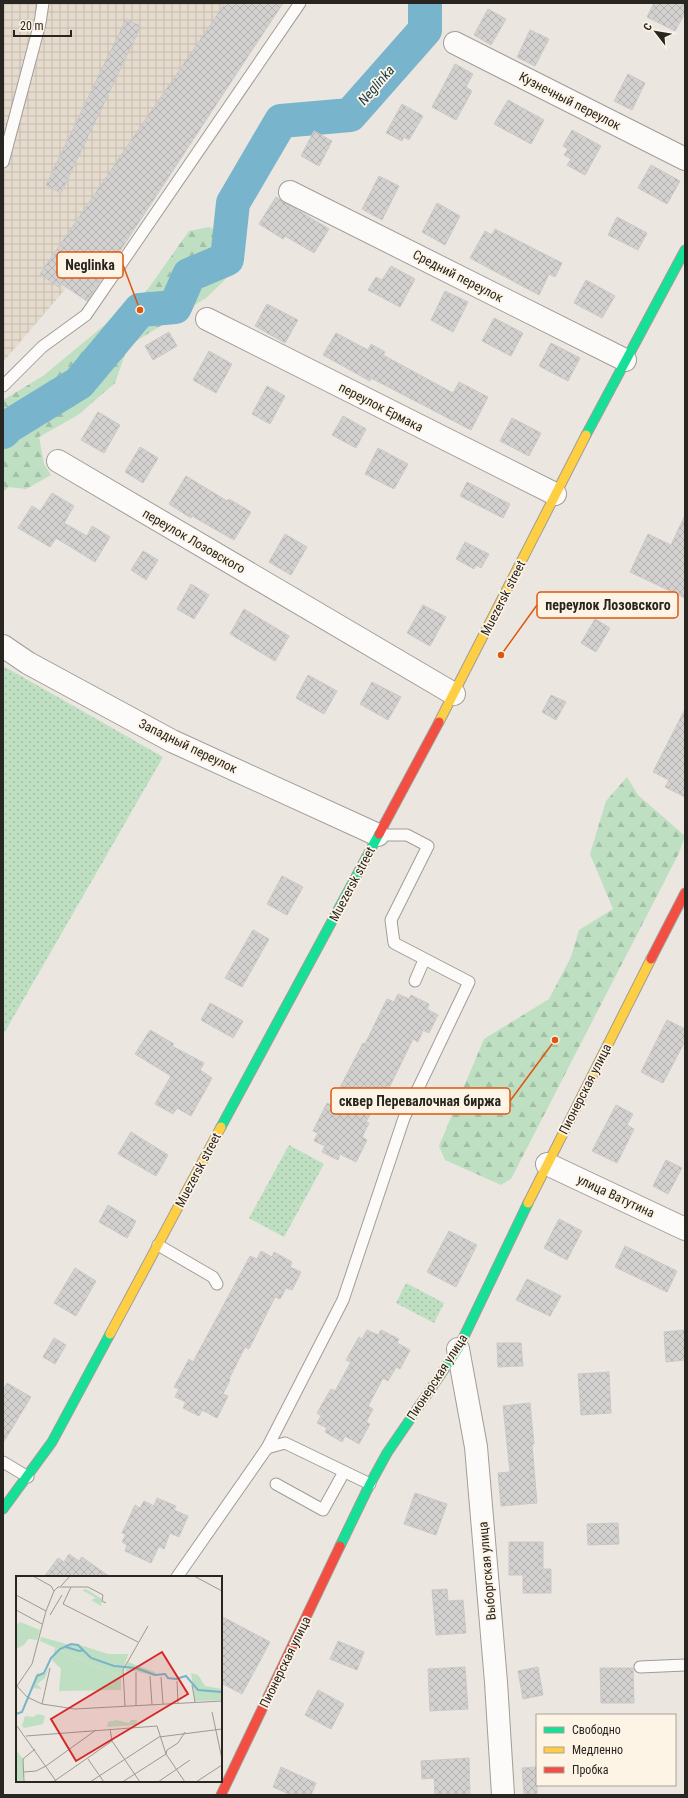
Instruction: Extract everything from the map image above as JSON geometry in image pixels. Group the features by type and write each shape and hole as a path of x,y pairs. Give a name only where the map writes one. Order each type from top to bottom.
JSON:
{"main road":[{"name":"Muezersk street","path":"3,1509 28,1477 52,1442 454,694 555,494 625,360 685,250"},
{"name":"Пионерская улица","path":"221,1795 370,1484 387,1453 458,1349 548,1164 685,893"}],"street":[{"name":"Кузнечный переулок","path":"455,43 685,159"},
{"name":"Средний переулок","path":"290,192 625,360"},
{"name":"переулок Ермака","path":"207,319 555,494"},
{"name":"переулок Лозовского","path":"58,461 454,694"},
{"name":"Западный переулок","path":"3,646 28,663 172,741 378,835"},
{"name":"улица Ватутина","path":"548,1164 685,1229"},
{"name":"Выборгская улица","path":"458,1349 476,1446 496,1682 503,1795"}],"lane":[{"path":"3,162 40,22 43,3"},
{"path":"3,386 42,347 86,315 300,3"},
{"path":"178,1576 267,1448 343,1300 404,1118 469,982 424,960 394,943 391,920 428,846 407,835 378,835"},
{"path":"415,981 424,960"},
{"path":"158,1245 213,1277 217,1284"},
{"path":"267,1448 285,1443 370,1484"},
{"path":"3,1462 28,1477"},
{"path":"276,1484 323,1510 344,1472"},
{"path":"640,1667 685,1665"}],"shaded area":[{"path":"3,3 284,3 108,239 3,362"}],"green space":[{"path":"209,227 221,232 239,266 206,298 128,346 115,383 78,415 39,437 44,464 51,475 26,489 9,487 3,492 3,400 43,376 148,289 189,231"},
{"path":"5,667 163,757 3,1035 3,668"},
{"path":"627,777 638,795 685,836 679,853 511,1179 501,1185 445,1160 439,1146 484,1039 549,999 571,957 579,930 613,909 590,854 606,801"},
{"path":"289,1145 324,1164 284,1237 249,1218"},
{"path":"406,1283 444,1303 434,1323 396,1303"}],"building":[{"path":"225,3 283,3 87,301 60,283 58,287 40,274"},
{"path":"654,3 685,3 685,13 675,31 647,17"},
{"path":"488,9 506,19 491,45 474,35"},
{"path":"126,19 141,26 61,193 46,185"},
{"path":"530,30 549,39 535,66 517,57"},
{"path":"455,64 473,74 466,87 472,91 456,120 432,107"},
{"path":"628,74 645,83 632,110 614,101"},
{"path":"508,100 544,120 531,144 494,124"},
{"path":"402,104 423,116 409,140 404,137 402,141 386,133"},
{"path":"572,130 601,146 585,175 567,165 571,159 564,155 568,149 563,146"},
{"path":"314,131 332,141 319,166 301,156"},
{"path":"651,165 680,181 667,204 638,188"},
{"path":"379,176 399,186 382,220 362,209"},
{"path":"276,197 329,229 314,253 285,236 283,239 259,224"},
{"path":"437,203 460,216 445,245 422,232"},
{"path":"617,217 647,233 638,250 608,235"},
{"path":"495,229 562,263 555,277 549,274 539,295 470,258 485,231 492,235"},
{"path":"391,266 415,279 400,307 368,290 376,277 382,280"},
{"path":"586,280 615,296 602,318 574,303"},
{"path":"445,291 468,302 453,332 431,320"},
{"path":"267,304 298,320 285,343 255,326"},
{"path":"494,318 523,333 511,356 482,341"},
{"path":"169,332 177,346 153,360 145,346"},
{"path":"336,333 368,350 371,344 385,352 383,355 453,393 459,382 488,397 471,430 371,378 370,381 323,355"},
{"path":"551,343 580,358 568,381 539,366"},
{"path":"209,351 232,364 216,393 193,380"},
{"path":"267,386 285,396 270,424 252,414"},
{"path":"98,412 120,425 104,453 81,440"},
{"path":"343,416 366,429 356,448 332,435"},
{"path":"512,418 541,433 529,456 500,441"},
{"path":"140,447 158,458 143,483 125,472"},
{"path":"378,448 408,464 394,489 365,474"},
{"path":"186,476 227,501 229,499 251,512 234,540 192,516 191,518 169,504"},
{"path":"467,482 510,504 503,518 460,496"},
{"path":"52,493 74,506 64,523 87,536 92,526 110,537 95,562 56,538 50,547 18,528 32,506 40,511"},
{"path":"685,515 685,598 630,572 648,534 671,545"},
{"path":"285,534 307,547 291,575 269,562"},
{"path":"465,542 489,554 481,568 476,565 474,569 456,559"},
{"path":"143,551 158,560 146,580 131,570"},
{"path":"191,584 209,595 194,619 177,609"},
{"path":"423,605 446,617 430,646 407,633"},
{"path":"244,609 289,636 275,661 230,634"},
{"path":"595,619 610,628 596,652 581,643"},
{"path":"308,675 337,691 324,714 296,698"},
{"path":"372,682 401,697 388,720 360,704"},
{"path":"551,695 566,702 556,720 542,712"},
{"path":"685,709 685,797 665,787 669,780 653,772"},
{"path":"282,876 303,887 287,915 267,904"},
{"path":"253,930 269,939 242,987 225,978"},
{"path":"398,994 409,999 411,995 429,1004 427,1009 438,1015 429,1033 423,1030 418,1042 413,1039 387,1092 383,1090 366,1122 369,1123 362,1137 367,1140 356,1162 340,1154 338,1160 322,1152 325,1146 314,1141 318,1133 313,1131 327,1103 331,1105 363,1043 365,1044 387,999 394,1002"},
{"path":"210,1003 243,1021 233,1038 201,1020"},
{"path":"667,1020 685,1029 685,1041 663,1083 641,1072"},
{"path":"150,1030 174,1044 172,1046 204,1063 200,1070 212,1078 191,1116 177,1108 173,1114 155,1104 171,1076 135,1054"},
{"path":"616,1105 633,1114 627,1125 634,1129 617,1163 592,1151"},
{"path":"131,1132 168,1155 156,1176 118,1154"},
{"path":"666,1160 682,1168 668,1194 653,1186"},
{"path":"108,1205 136,1221 127,1238 99,1222"},
{"path":"559,1219 582,1231 567,1260 544,1248"},
{"path":"449,1231 477,1245 456,1287 427,1272"},
{"path":"625,1246 677,1271 667,1292 615,1267"},
{"path":"261,1251 272,1257 274,1252 292,1262 290,1267 301,1272 292,1290 286,1288 280,1299 275,1297 249,1349 245,1347 223,1394 228,1396 217,1418 202,1410 199,1416 183,1408 186,1402 175,1397 179,1389 174,1387 189,1359 193,1362 250,1256 257,1259"},
{"path":"75,1268 96,1281 76,1316 54,1303"},
{"path":"527,1279 561,1296 550,1316 516,1300"},
{"path":"367,1330 378,1335 381,1330 399,1339 397,1343 410,1350 400,1369 396,1367 388,1381 383,1378 368,1406 373,1409 366,1422 370,1424 359,1444 345,1436 342,1442 325,1432 327,1428 317,1423 321,1416 317,1413 331,1389 335,1391 351,1362 346,1360 359,1337 362,1339"},
{"path":"685,1330 685,1360 666,1362 664,1332"},
{"path":"54,1338 66,1345 55,1364 43,1357"},
{"path":"497,1343 521,1343 523,1366 498,1367"},
{"path":"609,1372 611,1413 581,1415 578,1374"},
{"path":"7,1383 31,1397 3,1443 3,1391"},
{"path":"530,1403 537,1503 501,1506 498,1473 510,1472 503,1406"},
{"path":"415,1493 447,1504 436,1535 404,1524"},
{"path":"157,1498 176,1506 174,1510 188,1516 179,1537 170,1533 164,1549 159,1546 151,1563 125,1551 127,1545 122,1542 126,1534 122,1533 135,1505 140,1508 144,1501 154,1506"},
{"path":"618,1523 619,1544 588,1545 587,1524"},
{"path":"509,1542 543,1542 543,1569 551,1569 551,1593 523,1593 523,1575 509,1575"},
{"path":"69,1554 79,1561 82,1557 109,1576 45,1576 58,1558 64,1562"},
{"path":"447,1589 448,1601 463,1600 466,1633 436,1635 432,1590"},
{"path":"222,1617 270,1642 242,1694 222,1684"},
{"path":"338,1641 364,1652 357,1670 330,1659"},
{"path":"465,1667 468,1709 430,1711 428,1669"},
{"path":"538,1667 543,1695 523,1699 518,1671"},
{"path":"600,1668 633,1668 634,1703 601,1703"},
{"path":"318,1690 344,1704 331,1729 305,1715"},
{"path":"469,1758 470,1795 435,1795 434,1778 422,1779 421,1761"},
{"path":"281,1767 316,1783 311,1795 291,1795 273,1787"},
{"path":"536,1767 537,1795 524,1795 522,1768"}],"waterway":[{"name":"Neglinka","path":"3,432 9,426 79,383 140,310 175,307 189,275 227,259 233,203 281,121 350,115 425,30 425,3"}],"traffic: fast":[{"path":"586,435 685,250"},
{"path":"221,1127 379,834"},
{"path":"340,1546 387,1453 458,1349 528,1203"},
{"path":"3,1509 52,1442 110,1334"}],"traffic: slow":[{"path":"439,722 586,435"},
{"path":"528,1203 651,959"},
{"path":"110,1334 221,1127"}],"traffic: jam":[{"path":"379,834 439,722"},
{"path":"651,959 685,893"},
{"path":"221,1795 340,1546"}],"place":[{"name":"Neglinka","path":"140,310"},
{"name":"переулок Лозовского","path":"501,655"},
{"name":"сквер Перевалочная биржа","path":"555,1040"}]}
